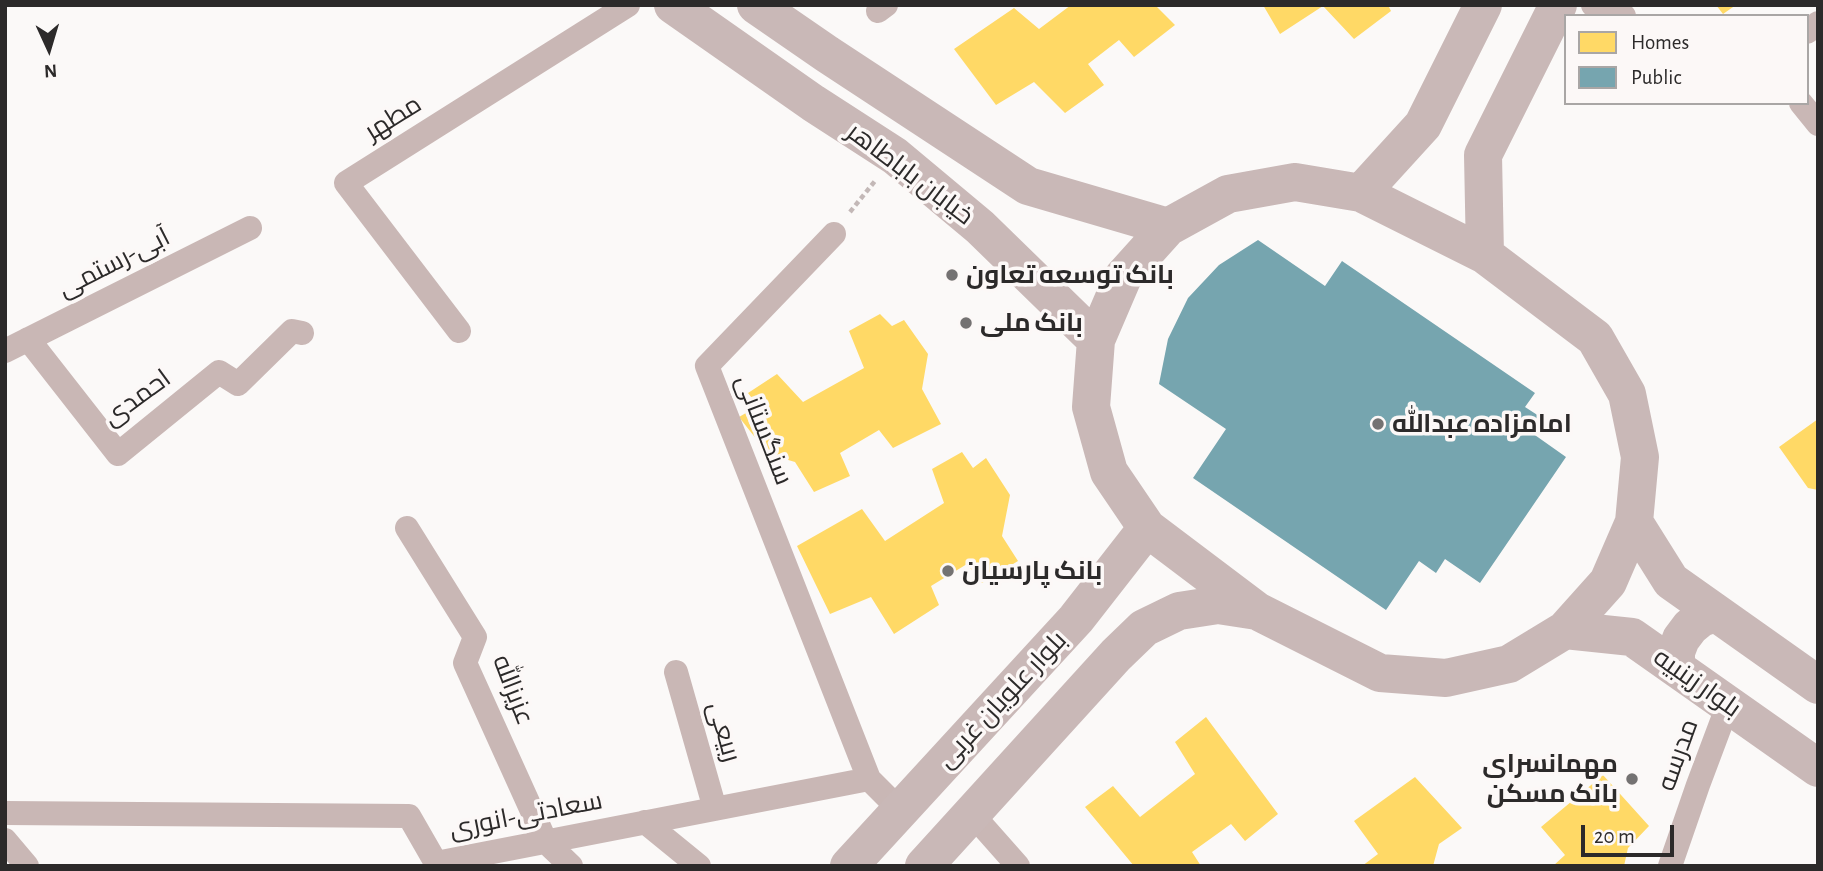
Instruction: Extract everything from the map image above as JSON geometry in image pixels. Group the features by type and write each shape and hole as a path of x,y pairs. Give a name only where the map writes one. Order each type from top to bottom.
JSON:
{"main road":[{"name":"خیابان باباطاهر","path":"673,5 813,103 895,156 980,227 1096,340"},
{"name":"خیابان باباطاهر","path":"756,5 1028,186 1168,227"},
{"path":"1361,193 1423,125 1483,5"},
{"path":"1485,255 1483,156 1558,5"},
{"path":"1294,183 1361,193 1485,255 1595,338 1627,394 1640,457 1634,522 1608,582 1565,630 1509,664 1446,678 1380,673 1257,611 1147,528 1109,472 1091,407 1096,340 1123,277 1168,227 1228,194 1294,183"},
{"path":"1634,522 1671,582 1818,685"},
{"name":"بلوار علویان غربی","path":"849,866 1076,619 1147,528"},
{"name":"بلوار علویان غربی","path":"924,866 1116,655 1144,628 1179,611 1218,605 1257,611"},
{"path":"1676,667 1676,652 1681,639 1701,618 1715,613"},
{"name":"بلوار زینبیه","path":"1565,630 1632,636 1818,768"}],"street":[{"name":"مطهر","path":"459,331 346,183 628,5"},
{"path":"1593,5 1618,14"},
{"path":"1803,105 1818,124"},
{"name":"آبی-رستمی","path":"5,351 250,228"},
{"name":"سنگستانی","path":"834,234 706,366 869,779"},
{"name":"احمدی","path":"28,339 118,454 219,372 238,384 292,331 302,333"},
{"name":"عزیزالله","path":"407,528 475,637 465,663 546,842"},
{"name":"ربیعی","path":"676,672 715,809"},
{"name":"مدرسه","path":"1670,866 1728,705"},
{"path":"869,779 900,810"},
{"name":"سعادتی-انوری","path":"5,813 409,816 438,864 869,779"},
{"path":"972,814 1018,866"},
{"path":"645,822 699,866"},
{"path":"5,840 27,866"},
{"path":"546,842 571,866"}],"path":[{"path":"834,234 895,156"}],"building: Homes":[{"path":"1071,5 1155,5 1175,25 1134,57 1119,40 1088,64 1104,85 1065,113 1034,82 996,105 954,49 1014,8 1039,29"},
{"path":"1263,5 1388,5 1391,11 1354,39 1323,6 1280,34"},
{"path":"1716,5 1736,5 1723,14"},
{"path":"880,314 892,326 904,320 928,354 922,389 941,424 893,448 879,430 840,453 850,476 814,492 795,462 768,454 739,417 758,406 748,393 777,374 803,402 864,368 849,331"},
{"path":"1818,419 1818,490 1808,488 1779,447"},
{"path":"962,452 973,468 986,458 1010,495 1002,536 1018,561 982,583 967,564 931,586 939,605 894,634 871,597 830,614 797,546 862,509 885,541 944,503 932,469"},
{"path":"1206,717 1278,814 1245,841 1231,824 1192,852 1201,866 1134,866 1085,807 1113,786 1140,817 1195,774 1175,742"},
{"path":"1603,775 1649,826 1628,848 1624,866 1553,866 1565,855 1541,827"},
{"path":"1415,777 1462,828 1439,844 1433,866 1362,866 1378,854 1354,821"}],"building: Public":[{"name":"امامزاده عبدالله","path":"1258,240 1325,286 1342,261 1535,393 1525,407 1542,418 1532,433 1566,457 1480,583 1445,559 1436,573 1419,561 1386,610 1193,478 1226,429 1159,384 1168,339 1188,298 1219,265"}],"place":[{"name":"بانک توسعه تعاون","path":"952,275"},
{"name":"بانک ملی","path":"966,323"},
{"name":"امامزاده عبدالله","path":"1378,424"},
{"name":"بانک پارسیان","path":"948,571"},
{"name":"مهمانسرای بانک مسکن","path":"1632,779"}]}
